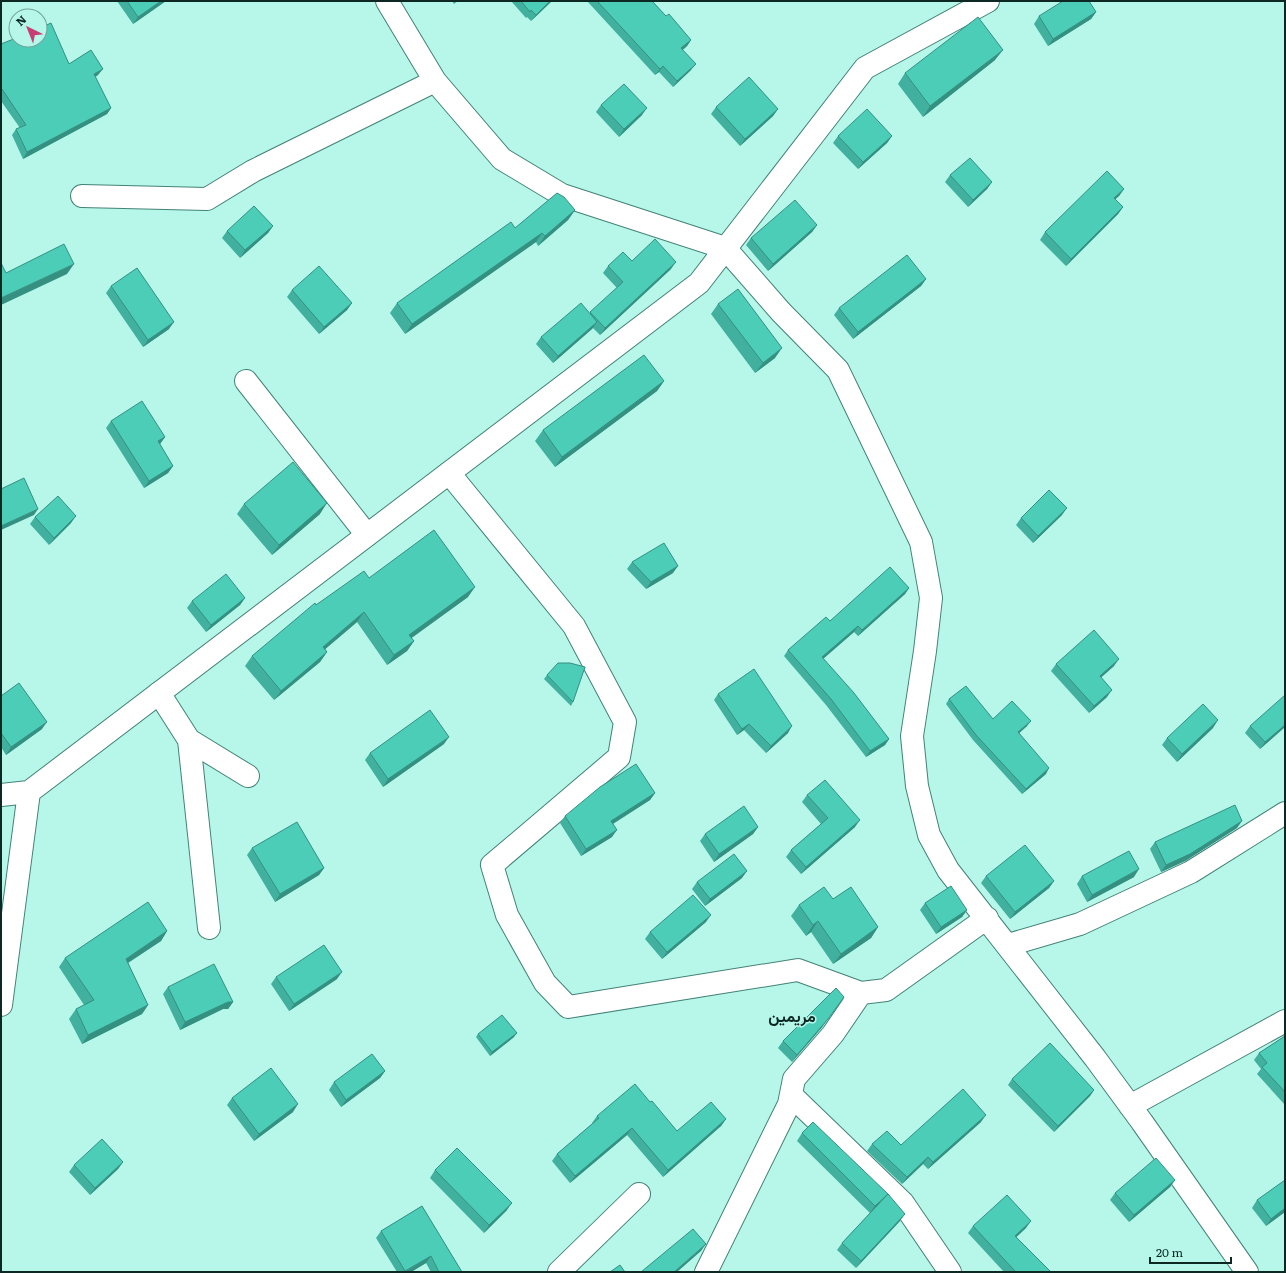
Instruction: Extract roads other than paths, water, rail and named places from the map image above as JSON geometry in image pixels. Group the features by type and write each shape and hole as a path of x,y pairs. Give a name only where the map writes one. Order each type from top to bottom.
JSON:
{"street":[{"path":"387,1 435,81 502,159 562,195 726,248 781,312 838,370 921,542 931,598 925,651 912,736 917,786 933,842 948,870 1008,945 1130,1106 1247,1272"},
{"path":"1,795 29,792 698,283 865,68 988,1"},
{"path":"82,196 207,199 253,171 435,81"},
{"path":"246,381 367,535"},
{"path":"449,473 574,626 625,722 619,757 492,865 507,915 545,983 568,1007 798,970 861,993 886,990 987,918"},
{"path":"160,693 190,740 248,776"},
{"path":"190,740 209,928"},
{"path":"1,1005 29,792"},
{"path":"1008,945 1080,924 1191,872 1285,813"},
{"path":"706,1272 790,1104 794,1079 833,1034 861,993"},
{"path":"1130,1106 1285,1021"},
{"path":"791,1095 904,1203 950,1272"},
{"path":"559,1272 639,1194"}],"district":[{"name":"مريمين","path":"792,1015"}]}
